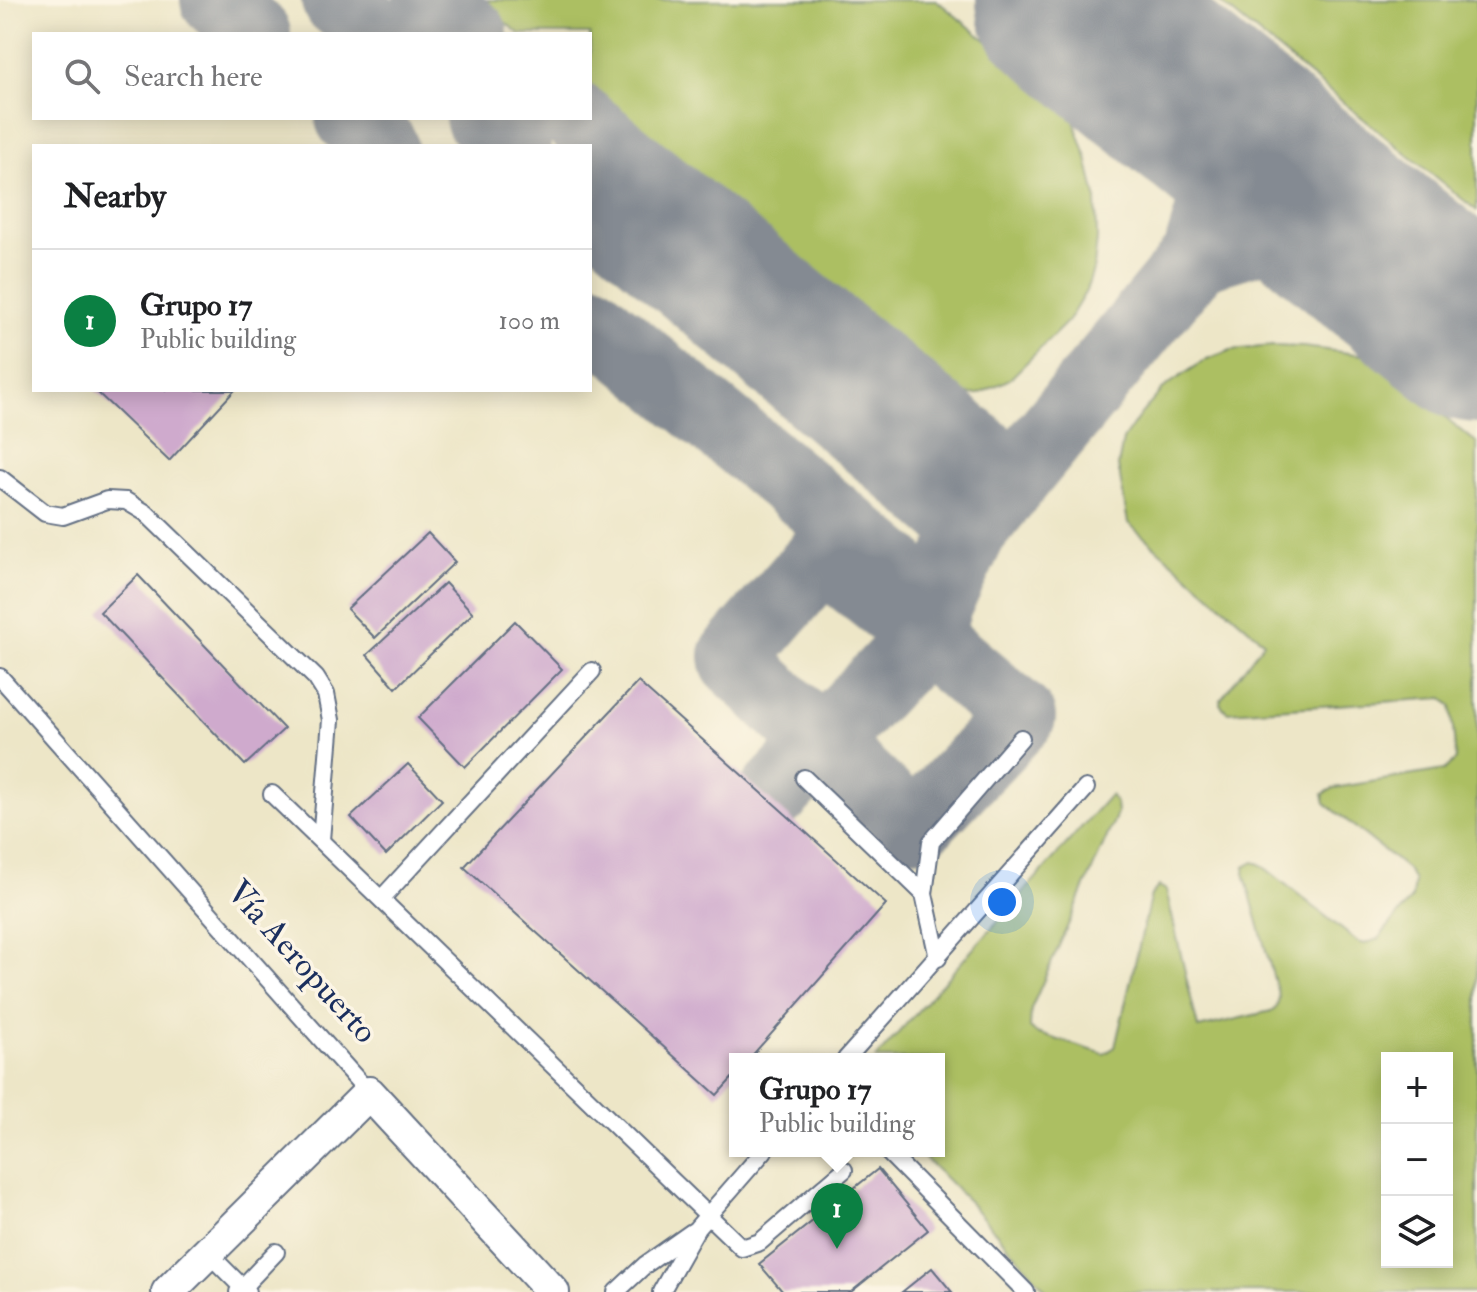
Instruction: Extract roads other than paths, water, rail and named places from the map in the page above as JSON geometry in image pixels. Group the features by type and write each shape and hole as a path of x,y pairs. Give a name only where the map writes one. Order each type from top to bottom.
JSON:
{"street":[{"path":"168,1292 369,1093"},
{"name":"Vía Aeropuerto","path":"369,1093 553,1292"}],"lane":[{"path":"3,487 45,513 63,516 107,500 126,501 146,513 316,678 326,694 331,720 321,840"},
{"path":"382,898 592,671"},
{"name":"Vía Aeropuerto","path":"0,677 369,1093"},
{"path":"938,958 924,894 931,842 1021,738"},
{"path":"804,778 924,894"},
{"path":"851,1053 1086,788"},
{"path":"272,794 742,1248 760,1242 844,1170"},
{"path":"661,1292 697,1228 759,1157"},
{"path":"893,1157 1026,1292"},
{"path":"616,1292 645,1265 697,1228"},
{"path":"208,1253 242,1290 276,1252"}],"place":[{"name":"Grupo 17","path":"837,1249"}]}
